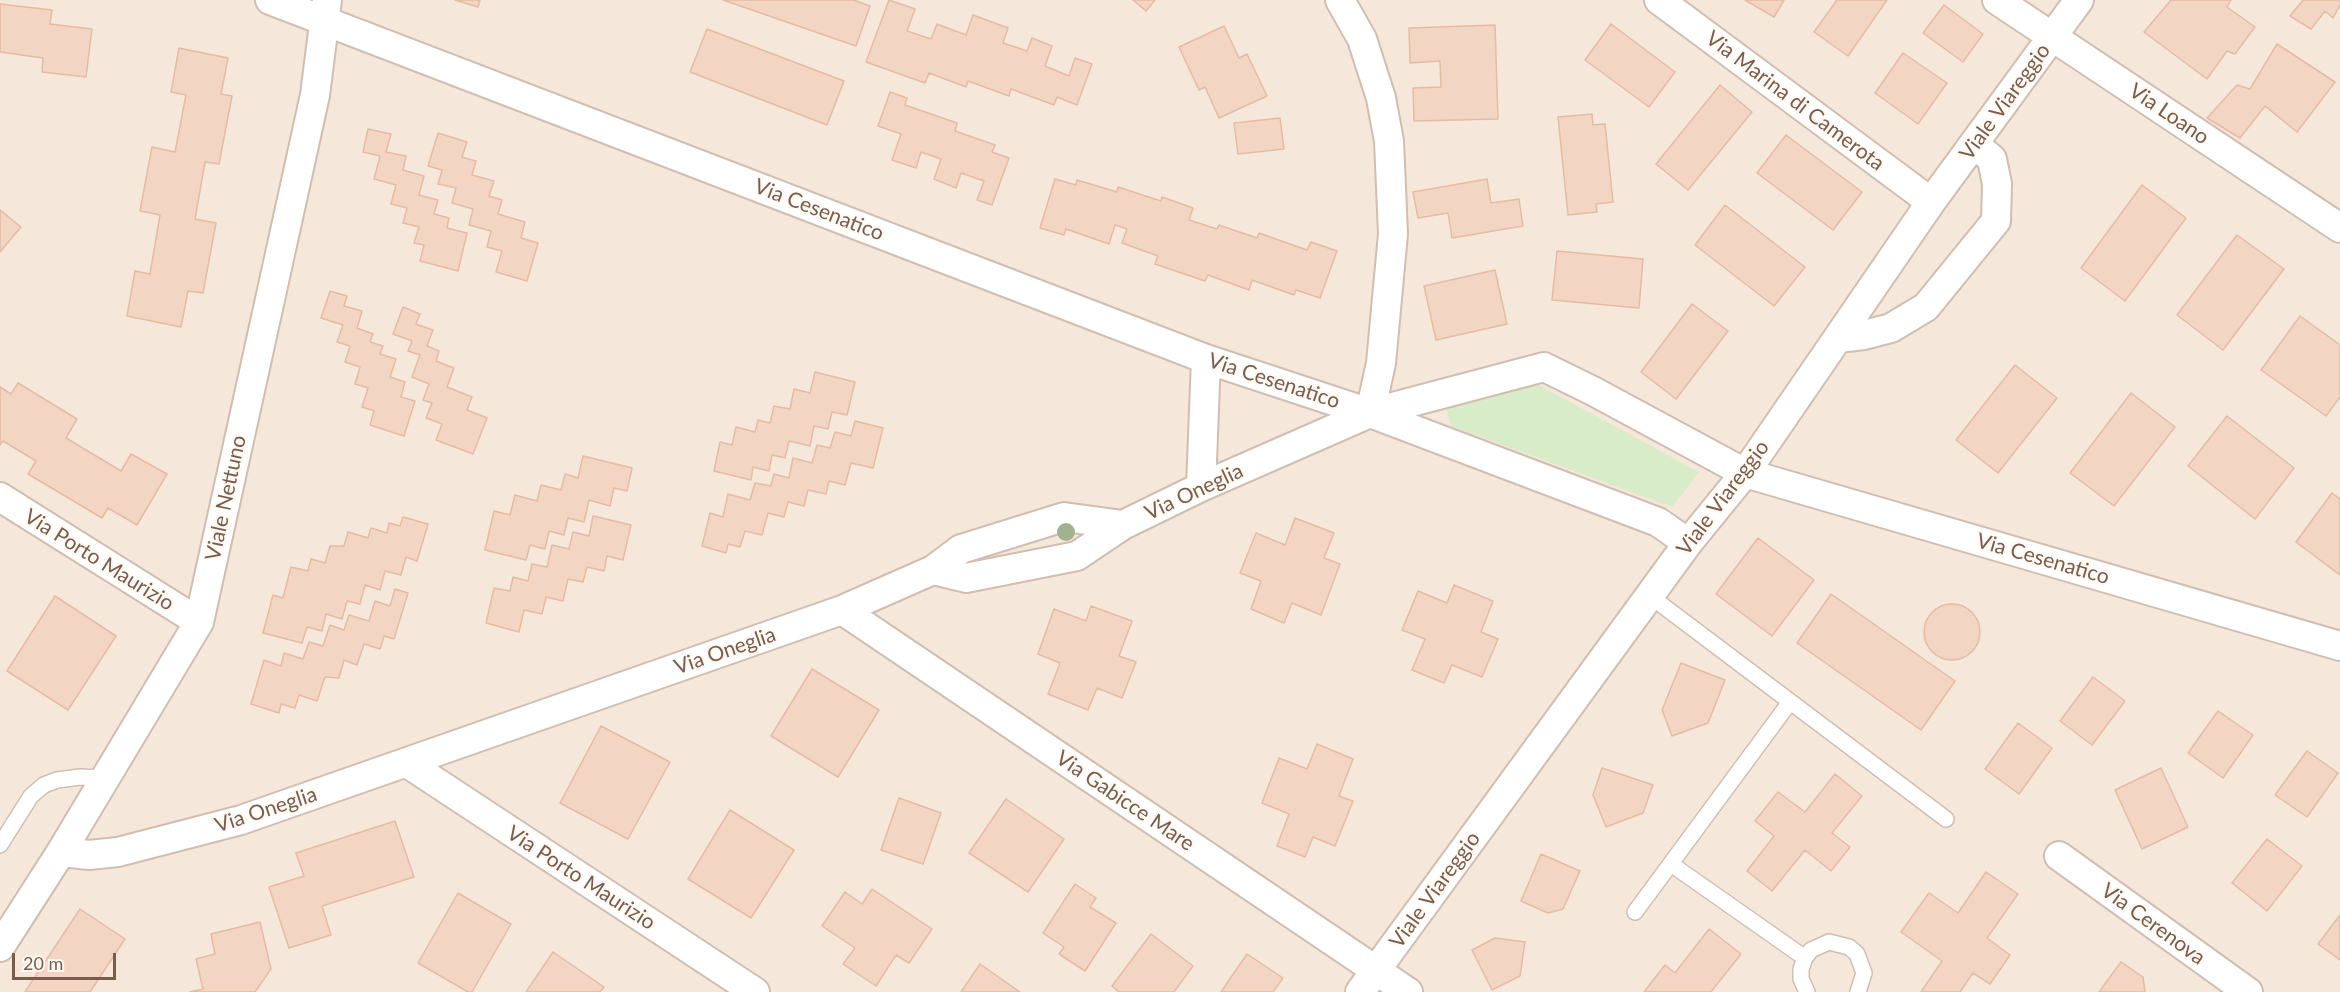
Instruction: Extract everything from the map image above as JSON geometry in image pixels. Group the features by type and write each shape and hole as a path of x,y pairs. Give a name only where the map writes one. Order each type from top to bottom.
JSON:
{"street":[{"name":"Via Cesenatico","path":"270,0 325,10 1206,359 1370,413"},
{"path":"1340,0 1356,24 1365,47 1381,98 1389,141 1393,234 1381,363 1370,413 1658,522 1688,543"},
{"name":"Via Marina di Camerota","path":"1659,0 1931,202"},
{"name":"Via Loano","path":"1997,0 2340,228"},
{"name":"Viale Viareggio","path":"1368,981 1688,543 1745,472 1931,202 2079,0"},
{"name":"Viale Nettuno","path":"0,947 61,852 199,622 315,94 325,10"},
{"path":"1838,338 1864,335 1891,328 1926,307 1996,221 1997,184 1992,159 1974,144"},
{"path":"1201,487 1206,359"},
{"name":"Via Oneglia","path":"61,852 96,854 118,852 242,820 842,610 933,570 961,549 1064,517 1123,525 1201,487 1370,413 1544,367 1745,472"},
{"name":"Via Cesenatico","path":"1745,472 2340,646"},
{"name":"Via Porto Maurizio","path":"0,497 199,622"},
{"path":"933,570 966,578 1077,556 1123,525"},
{"name":"Via Gabicce Mare","path":"842,610 1368,981 1408,992"},
{"name":"Via Porto Maurizio","path":"407,763 755,992"},
{"name":"Via Cerenova","path":"2059,856 2248,992"}],"lane":[{"path":"1650,596 1946,819"},
{"path":"1635,912 1790,702"},
{"path":"0,845 31,796 44,785 57,780 80,777 105,778"},
{"path":"1671,864 1805,958"},
{"path":"1807,992 1801,979 1805,958 1811,950 1829,942 1849,947 1857,954 1864,973 1858,992"}],"shaded area":[{"path":"0,0 2340,0 2340,992 0,992"}],"green space":[{"path":"1537,384 1699,472 1672,507 1451,426 1446,408"}],"building":[{"path":"455,0 480,0 478,7"},
{"path":"723,0 854,0 870,6 856,46"},
{"path":"889,0 915,9 907,31 931,39 937,24 966,35 973,15 1008,28 1003,43 1027,51 1032,38 1052,46 1045,66 1069,76 1075,58 1092,64 1077,105 1057,97 1054,105 1011,89 1009,96 968,81 966,87 929,73 925,83 866,62"},
{"path":"1133,0 1155,0 1146,11"},
{"path":"1745,0 1784,0 1774,17"},
{"path":"1837,0 1887,0 1848,56 1814,32"},
{"path":"2171,0 2231,0 2227,7 2255,27 2235,54 2227,51 2207,79 2144,32"},
{"path":"2303,0 2340,0 2340,5 2333,18 2325,11 2311,29 2290,16"},
{"path":"0,4 52,10 50,24 92,29 86,77 42,72 43,58 0,52"},
{"path":"1944,5 1983,34 1963,62 1923,33"},
{"path":"1611,24 1675,72 1649,107 1585,60"},
{"path":"1495,25 1498,119 1414,121 1413,88 1441,87 1440,61 1410,63 1409,28"},
{"path":"1224,26 1239,58 1247,54 1267,96 1219,118 1205,87 1199,90 1179,47"},
{"path":"707,29 844,81 827,125 690,72"},
{"path":"2277,44 2335,82 2297,132 2265,106 2240,138 2207,118 2237,85 2250,89"},
{"path":"179,48 228,58 221,94 232,96 219,164 205,162 195,219 216,223 203,293 188,291 181,327 127,316 135,271 150,274 160,215 140,211 152,147 175,152 186,95 171,92"},
{"path":"1903,53 1947,83 1918,124 1875,93"},
{"path":"1720,85 1752,112 1688,190 1656,164"},
{"path":"890,92 907,98 905,105 957,123 955,131 995,145 992,152 1009,158 992,205 977,200 984,181 961,173 956,188 934,179 941,159 921,152 916,168 892,160 901,134 878,126"},
{"path":"1592,114 1593,125 1605,124 1613,202 1596,204 1597,212 1568,215 1558,117"},
{"path":"1280,118 1284,149 1238,154 1234,123"},
{"path":"368,129 391,134 386,152 406,156 403,170 424,176 419,195 438,200 434,214 449,218 447,228 467,233 458,271 420,261 424,245 414,243 419,227 403,223 407,208 391,204 396,185 374,179 380,156 363,152"},
{"path":"438,133 467,142 462,157 476,161 472,175 494,181 489,196 502,200 498,214 525,222 521,238 538,243 527,281 496,272 502,251 487,247 491,231 469,225 473,209 452,203 456,188 438,184 442,170 428,166"},
{"path":"1786,135 1862,192 1833,230 1757,173"},
{"path":"1055,179 1076,185 1077,180 1117,192 1118,187 1161,201 1162,197 1193,208 1189,220 1217,229 1219,225 1257,238 1259,233 1307,250 1311,242 1337,251 1320,298 1296,290 1294,295 1252,280 1249,290 1208,275 1205,281 1155,264 1158,256 1122,243 1127,229 1115,225 1109,244 1066,229 1064,235 1040,228"},
{"path":"1487,179 1491,203 1519,199 1523,226 1452,238 1448,213 1418,218 1413,192"},
{"path":"2142,185 2186,218 2125,301 2081,268"},
{"path":"1725,205 1805,267 1774,306 1695,245"},
{"path":"0,210 21,227 0,252"},
{"path":"2237,235 2284,269 2223,350 2177,315"},
{"path":"1557,251 1643,259 1639,308 1552,300"},
{"path":"1495,270 1507,324 1436,340 1424,286"},
{"path":"330,291 347,296 344,306 362,311 357,328 373,334 370,342 383,346 380,354 396,359 390,377 405,382 401,397 415,401 404,436 370,425 374,411 362,407 368,388 355,384 360,367 345,362 350,346 337,342 343,325 321,318"},
{"path":"1692,304 1728,331 1676,399 1641,372"},
{"path":"403,307 420,314 416,324 433,330 427,346 439,351 436,361 454,368 447,387 472,397 467,410 487,418 473,454 436,440 442,424 426,418 432,403 423,400 429,384 412,377 420,355 408,351 412,341 393,334"},
{"path":"2300,316 2340,345 2340,397 2326,416 2261,370"},
{"path":"2015,365 2057,398 1998,473 1956,440"},
{"path":"815,372 855,382 847,415 832,412 828,429 814,426 810,446 789,441 785,458 772,455 769,471 753,467 751,480 714,471 720,442 732,445 736,427 755,432 758,420 770,423 774,406 790,409 794,389 810,393"},
{"path":"18,383 77,419 66,438 121,471 131,454 167,474 137,525 108,508 102,518 28,474 36,461 3,441 0,445 0,387 11,394"},
{"path":"2131,393 2175,427 2114,506 2070,473"},
{"path":"2227,416 2294,468 2255,519 2188,466"},
{"path":"855,421 883,428 873,468 851,463 845,485 829,481 826,494 808,490 804,506 788,502 784,517 768,513 762,535 745,531 740,547 728,544 726,553 702,546 710,513 723,517 728,494 750,500 755,483 771,486 774,474 789,478 793,458 812,463 817,445 830,448 835,432 851,436"},
{"path":"583,456 632,468 627,491 614,488 610,506 589,500 584,522 568,518 564,535 549,531 545,549 530,545 526,560 485,550 494,511 510,515 515,495 537,501 541,485 561,490 565,474 578,478"},
{"path":"2332,493 2340,499 2340,575 2296,542"},
{"path":"593,516 631,525 623,560 607,556 604,571 587,567 583,582 568,579 563,601 546,597 542,614 524,610 519,632 486,623 494,588 510,591 513,577 528,581 532,564 547,567 552,545 569,549 573,532 589,536"},
{"path":"403,517 428,524 417,561 406,557 401,575 385,571 380,590 365,585 360,604 347,601 342,619 326,614 322,631 307,627 302,643 263,633 273,595 283,598 291,567 308,571 311,559 325,563 330,546 344,546 348,532 368,538 371,528 387,533 389,523 400,526"},
{"path":"1295,518 1334,533 1324,558 1340,564 1321,615 1292,603 1284,623 1251,609 1261,581 1240,573 1256,533 1285,545"},
{"path":"1758,538 1814,580 1772,636 1716,594"},
{"path":"1454,585 1493,601 1481,632 1498,639 1482,677 1452,665 1444,683 1412,670 1425,639 1402,630 1418,591 1447,603"},
{"path":"395,589 408,593 394,639 384,636 380,649 364,644 357,665 344,660 339,678 325,677 317,701 299,695 295,708 281,704 279,713 251,704 264,660 281,666 284,653 303,659 309,642 323,646 330,625 344,630 349,615 369,621 375,601 390,606"},
{"path":"1831,594 1955,681 1921,730 1797,643"},
{"path":"55,596 116,636 68,710 7,671"},
{"path":"1946,604 1958,604 1968,608 1976,616 1980,632 1976,648 1968,656 1958,660 1946,660 1936,656 1928,648 1924,638 1924,626 1928,616 1936,608"},
{"path":"1091,606 1132,621 1119,656 1136,662 1122,698 1097,688 1088,710 1048,694 1060,663 1038,654 1054,609 1086,621"},
{"path":"1681,663 1725,680 1708,723 1672,736 1662,710"},
{"path":"812,669 879,710 838,777 771,736"},
{"path":"2093,677 2125,701 2092,745 2060,721"},
{"path":"2218,711 2253,735 2223,778 2188,753"},
{"path":"2018,723 2052,748 2019,794 1985,769"},
{"path":"601,726 670,762 628,839 560,803"},
{"path":"1317,744 1353,759 1339,796 1353,801 1335,846 1313,837 1305,857 1277,846 1289,814 1262,803 1279,758 1307,769"},
{"path":"2307,751 2338,773 2307,817 2275,795"},
{"path":"1602,768 1653,785 1643,813 1606,827 1593,795"},
{"path":"2161,768 2188,827 2142,849 2115,790"},
{"path":"1835,774 1862,796 1832,833 1850,847 1831,871 1805,850 1772,891 1747,871 1774,836 1755,821 1778,792 1805,812"},
{"path":"899,798 941,813 923,864 881,850"},
{"path":"1006,799 1064,839 1028,892 969,853"},
{"path":"730,810 794,850 751,918 688,879"},
{"path":"395,821 414,877 322,906 331,935 289,948 269,887 304,876 296,853"},
{"path":"2267,839 2302,866 2267,911 2232,883"},
{"path":"1541,854 1580,871 1563,909 1548,913 1521,901"},
{"path":"1986,872 2018,894 1987,938 2010,955 1990,984 1973,973 1960,992 1921,992 1942,961 1901,932 1929,893 1958,913"},
{"path":"1075,884 1096,898 1090,907 1116,923 1085,971 1059,954 1064,947 1043,933"},
{"path":"872,889 932,929 909,963 896,955 876,986 843,964 855,948 822,926 845,892 862,904"},
{"path":"458,893 511,924 472,992 468,992 418,963"},
{"path":"80,909 125,939 90,992 25,992"},
{"path":"2340,915 2340,960 2318,944"},
{"path":"260,922 271,969 255,992 190,992 203,989 196,959 215,954 211,934"},
{"path":"1709,929 1741,954 1711,992 1644,992 1665,965 1675,973"},
{"path":"1151,934 1193,966 1174,992 1119,992 1112,986"},
{"path":"1495,938 1525,942 1520,976 1492,990 1472,950"},
{"path":"553,952 604,987 600,992 526,992"},
{"path":"1247,954 1283,978 1273,992 1221,992"},
{"path":"2121,962 2143,977 2145,992 2099,992"},
{"path":"980,964 1020,992 961,992"}]}
